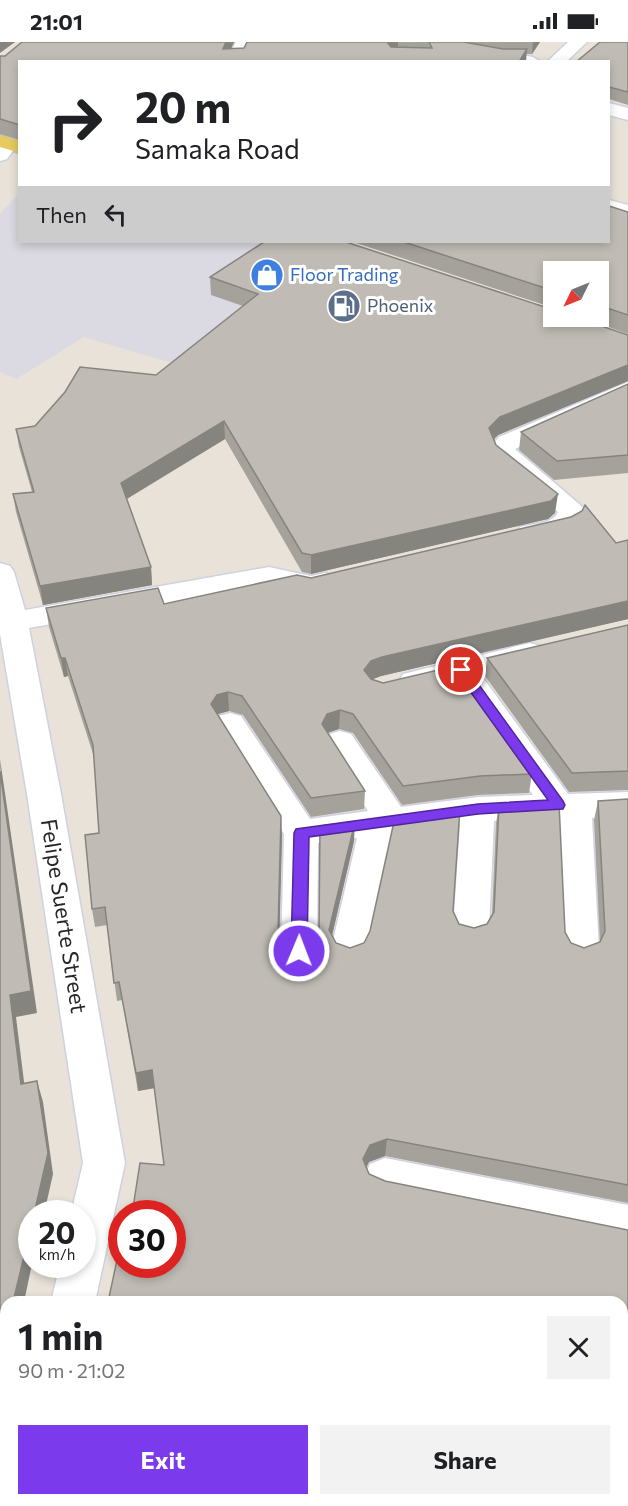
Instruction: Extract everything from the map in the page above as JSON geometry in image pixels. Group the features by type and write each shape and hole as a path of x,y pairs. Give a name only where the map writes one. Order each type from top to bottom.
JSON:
{"street":[{"path":"235,60 245,42"},
{"path":"424,42 522,60"},
{"path":"557,60 578,42"},
{"path":"610,109 628,114"},
{"path":"610,206 628,211"},
{"path":"502,540 558,527 568,521 572,510 504,455 502,448 508,441 628,388"},
{"name":"Felipe Suerte Street","path":"0,572 7,622 44,794 104,1163 96,1200"},
{"path":"7,622 269,576 311,585 356,575"},
{"path":"382,689 561,646"},
{"path":"461,670 566,805 581,949"},
{"path":"230,724 302,833 299,951"},
{"path":"340,742 385,823 349,949"},
{"path":"302,833 478,809 628,804"},
{"path":"471,930 478,809"},
{"path":"385,1177 628,1225"},
{"name":"Felipe Suerte Street","path":"74,1296 79,1278"}],"shaded area":[{"path":"18,194 18,243 296,243 331,253 172,363 84,337 16,379 0,372 0,214"}],"building":[{"path":"22,42 226,42 223,49 244,48 247,42 387,42 391,47 432,48 429,42 464,42 503,49 527,49 520,60 18,60 18,124 0,119 0,56 5,56"},
{"path":"600,42 628,42 628,92 610,87 610,60 578,60"},
{"path":"610,206 628,212 628,315 609,309 609,261 543,261 543,287 407,243 610,243"},
{"path":"262,243 349,243 543,306 543,327 604,327 628,335 628,365 500,417 489,428 496,445 558,494 551,501 311,555 302,553 224,421 121,483 151,567 40,586 13,494 34,492 16,429 35,426 65,392 80,367 156,375 258,294 210,277"},
{"path":"628,384 628,455 557,461 521,432"},
{"path":"585,505 616,543 628,540 628,601 382,657 371,661 364,670 371,679 383,683 455,666 532,774 480,776 403,786 353,714 340,710 327,714 322,724 365,791 311,798 242,696 228,692 217,695 211,704 281,816 278,933 285,945 300,950 313,945 319,934 320,826 355,822 329,930 336,943 350,948 364,943 370,931 395,817 460,808 453,911 459,924 474,928 487,924 494,912 499,805 559,803 565,932 571,943 584,948 600,942 605,931 598,801 628,799 628,1185 387,1139 370,1145 363,1159 369,1174 385,1181 628,1230 628,1296 109,1296 113,1278 186,1278 186,1200 134,1200 140,1163 164,1165 152,1070 136,1073 119,982 114,983 105,907 92,909 85,835 99,833 93,745 65,658 61,658 46,608 158,588 164,604 297,575 311,578 571,517 582,511"},
{"path":"628,625 628,771 572,773 487,658"},
{"path":"0,771 31,991 10,995 21,1084 37,1081 48,1153 37,1200 18,1200 19,1278 14,1296 0,1296"}],"place":[{"name":"Floor Trading","path":"267,275"},
{"name":"Phoenix","path":"344,306"}],"route":[{"path":"299,951 302,833 478,809 558,805 461,670"}]}
